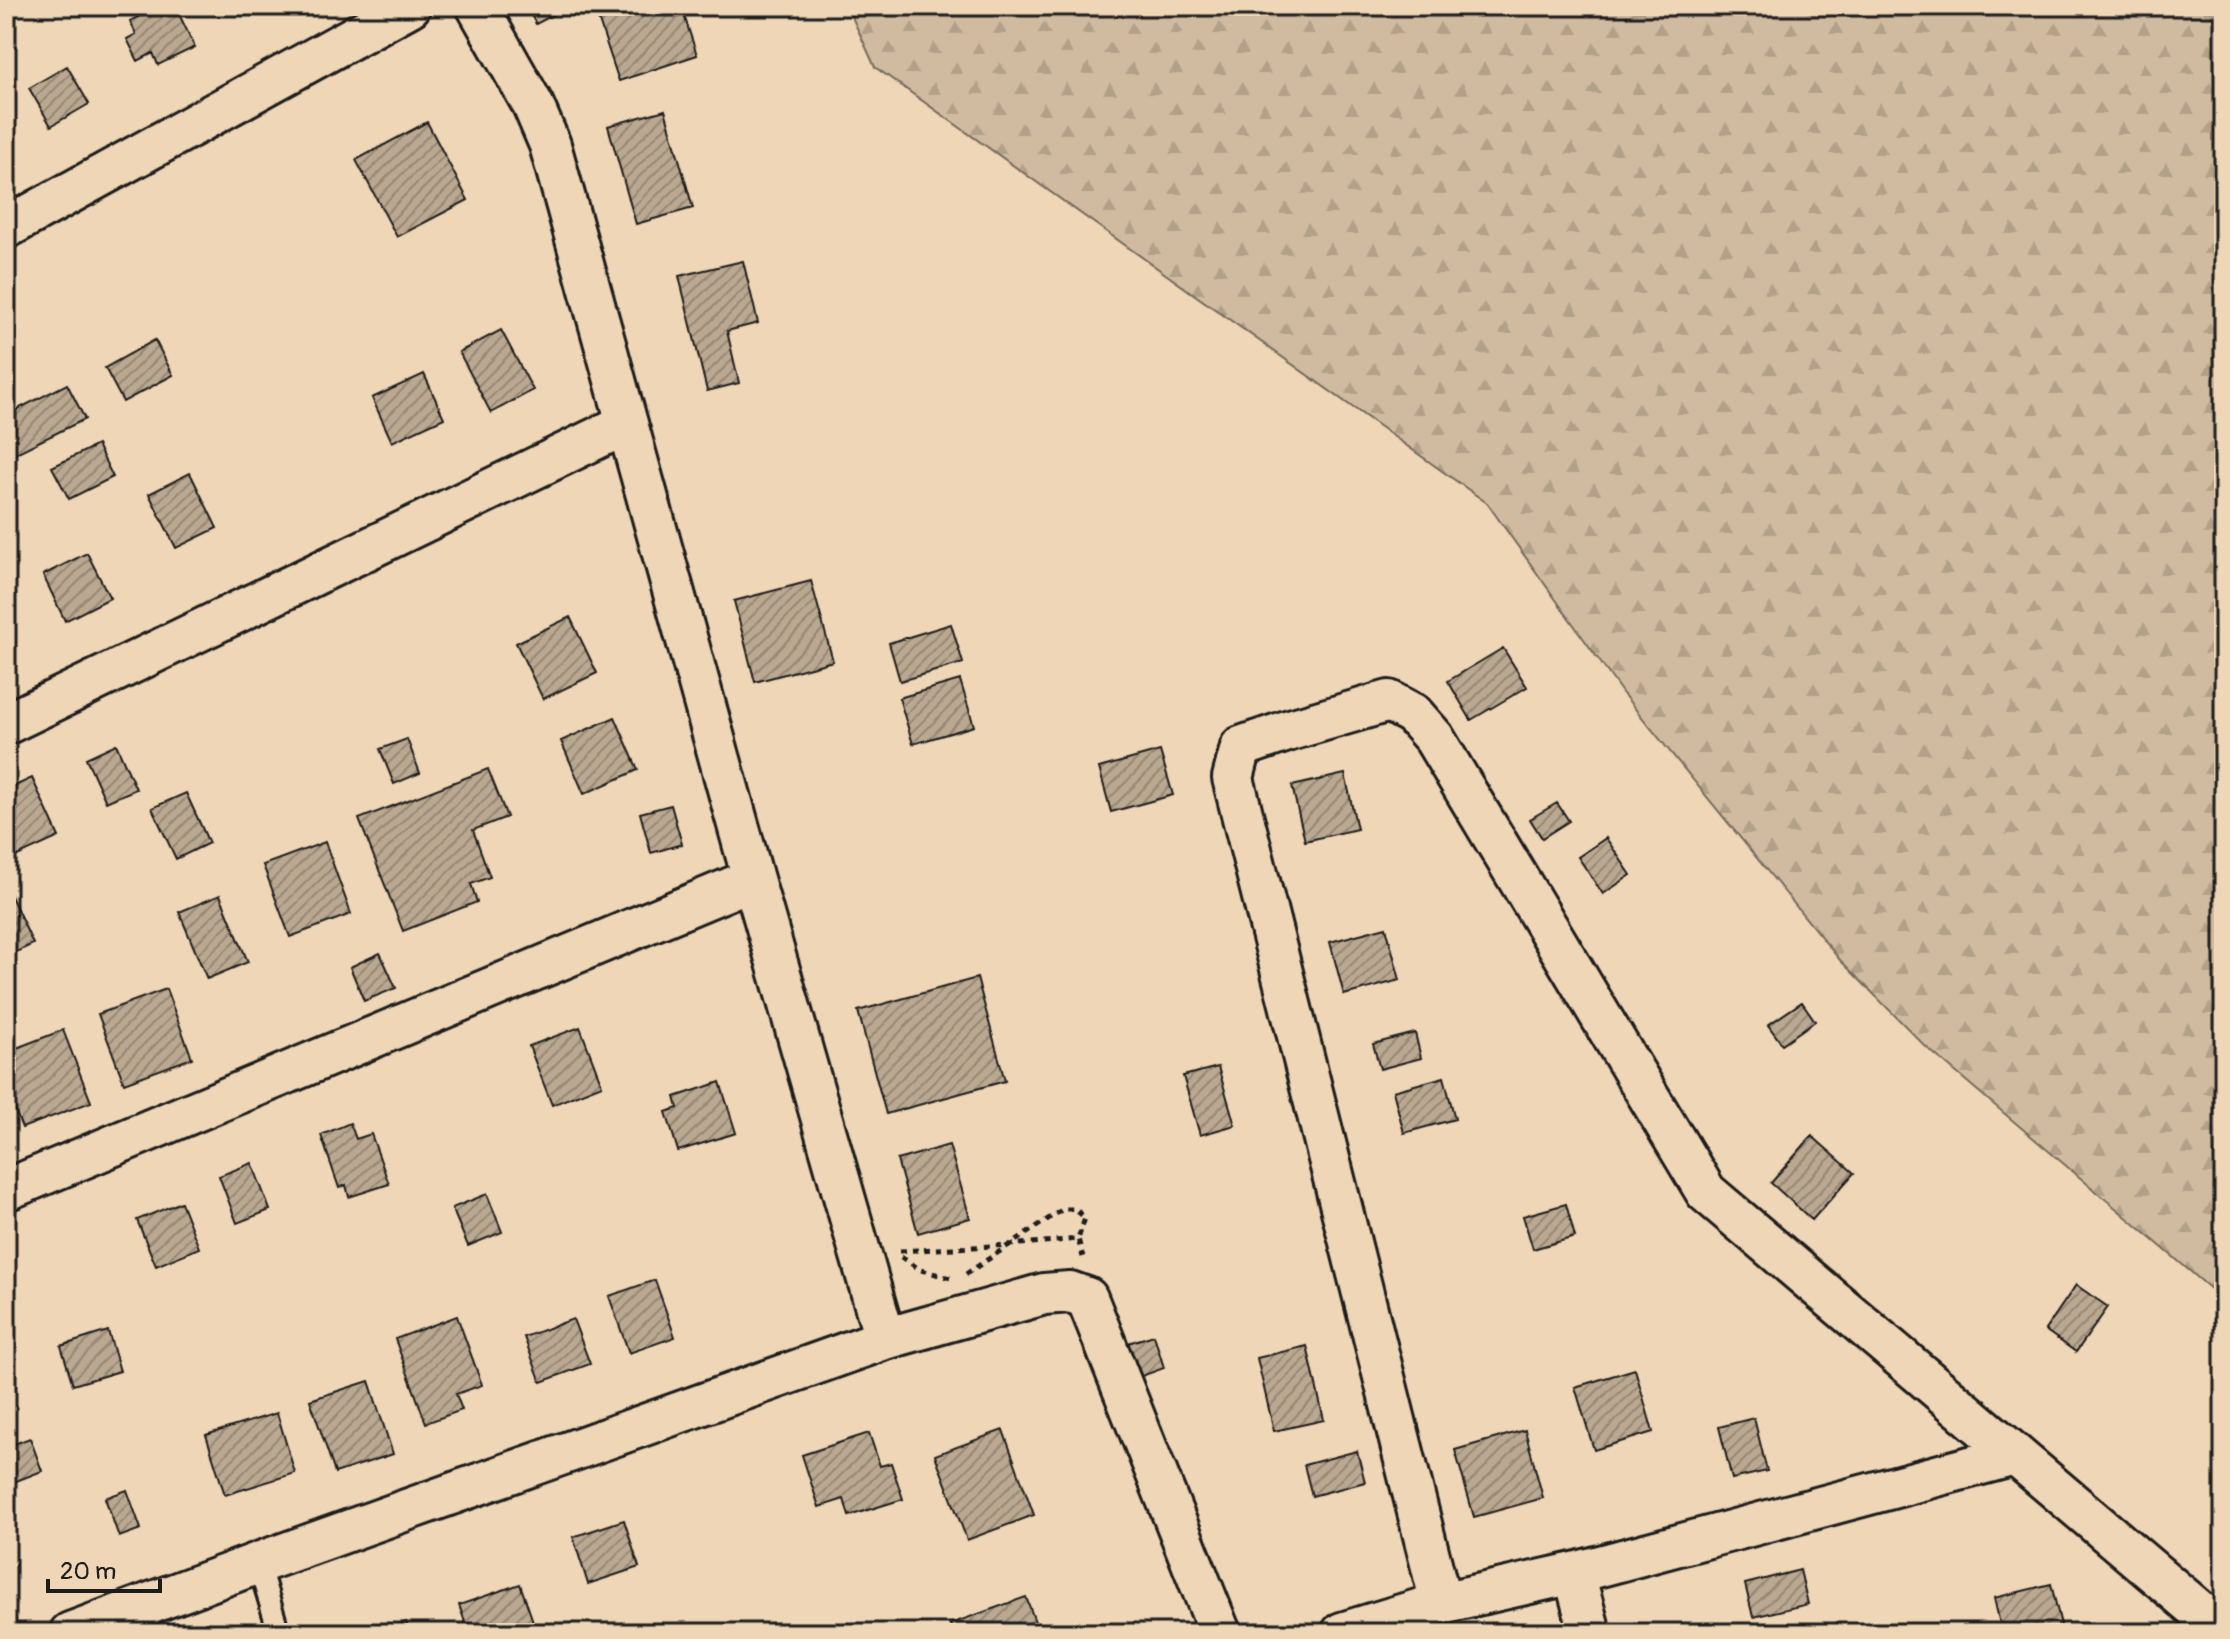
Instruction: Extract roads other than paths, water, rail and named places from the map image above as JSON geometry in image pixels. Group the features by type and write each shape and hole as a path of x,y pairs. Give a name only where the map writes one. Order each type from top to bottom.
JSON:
{"street":[{"path":"6,228 410,6"},
{"path":"477,6 533,105 550,145 753,879 885,1339"},
{"path":"6,724 626,424"},
{"path":"1441,1603 1233,778 1241,747 1389,701 1413,714 1434,738 1706,1192 2224,1632"},
{"path":"6,1190 753,879"},
{"path":"70,1633 885,1339 1044,1294 1070,1292 1087,1298 1220,1633"},
{"path":"1342,1633 1441,1603 1574,1573 2015,1455"},
{"path":"1574,1573 1590,1633"}],"lane":[{"path":"258,1563 279,1633"}]}
